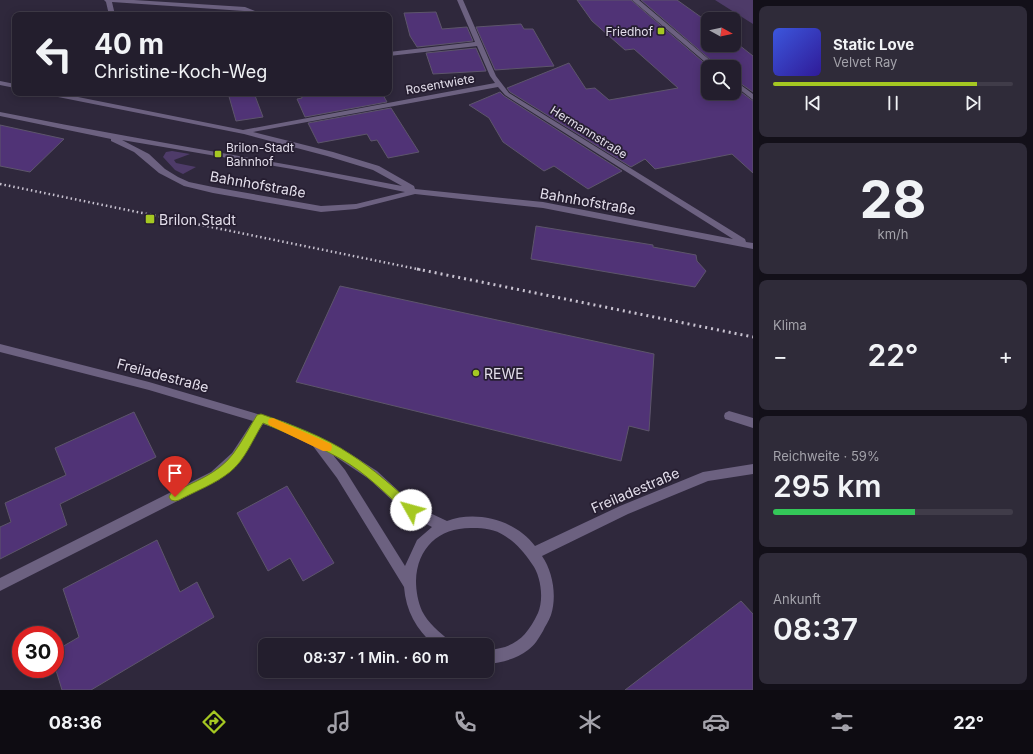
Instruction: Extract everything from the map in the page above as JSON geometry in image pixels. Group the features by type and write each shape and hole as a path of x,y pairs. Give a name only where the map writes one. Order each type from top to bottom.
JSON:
{"street":[{"path":"111,12 108,0 244,8 253,12"},
{"name":"Hermannstraße","path":"460,0 478,44 498,85 507,94 751,246"},
{"path":"635,0 707,60"},
{"path":"392,54 478,44"},
{"path":"0,83 12,85"},
{"name":"Rosentwiete","path":"244,132 498,85"},
{"path":"741,88 753,98"},
{"name":"Rosentwiete","path":"63,96 244,132 363,164 390,175 418,192"},
{"name":"Bahnhofstraße","path":"0,114 107,136 124,137 292,167 418,192 543,205 751,246"},
{"name":"Bahnhofstraße","path":"107,136 146,156 162,171 175,179 219,191 321,209 336,210 352,208 418,192"},
{"name":"Freiladestraße","path":"0,348 261,418 293,430 346,456 373,475 411,510 444,526"},
{"path":"729,416 753,423"},
{"path":"0,585 215,476 227,468 237,457 261,418"},
{"name":"Freiladestraße","path":"314,441 342,474 408,582"},
{"name":"Freiladestraße","path":"534,553 624,510 707,476 753,469"},
{"path":"436,638 427,631 413,608 408,582 411,564 419,548 430,535 444,526 463,521 482,521 502,526 520,538 534,553 546,576 548,601 542,626 525,645 502,656 494,657"}],"shaded area":[{"path":"715,0 753,0 753,24 741,16 741,12 734,12"},
{"path":"172,151 190,154 174,160 176,163 196,167 183,174 175,170 163,157 166,152"}],"building":[{"path":"577,0 631,0 701,60 701,100 741,100 741,92 753,101 753,173 732,154 655,169 645,159 631,167 510,92 507,88 569,63 586,89 595,88 609,100 678,88 634,49 625,50 592,21"},
{"path":"641,0 677,0 701,17 701,52"},
{"path":"436,12 442,29 467,27 473,41 417,47 410,36 404,13"},
{"path":"521,24 524,29 533,29 554,66 495,70 476,27"},
{"path":"741,47 753,56 753,92 741,84 741,60 711,60 702,52 741,52"},
{"path":"476,48 486,71 433,74 426,53"},
{"path":"500,92 622,171 588,189 554,166 544,171 503,142 489,118 469,105"},
{"path":"229,96 255,96 263,117 236,121"},
{"path":"302,96 384,96 387,102 305,117 297,99 302,98"},
{"path":"391,108 419,152 388,158 377,140 371,141 367,134 318,143 308,123"},
{"path":"0,125 64,139 30,172 0,166"},
{"path":"536,226 653,245 653,247 696,255 697,261 706,271 695,287 531,259"},
{"name":"REWE","path":"340,286 654,354 649,431 629,426 621,461 296,382"},
{"path":"134,412 156,457 60,504 67,525 0,559 0,527 11,522 5,503 66,475 55,448"},
{"path":"287,486 334,563 303,581 290,558 268,571 237,513"},
{"path":"157,540 180,592 197,582 214,617 91,690 62,690 58,678 64,678 64,646 79,637 63,589"},
{"path":"741,601 753,614 753,690 625,690"}],"railway":[{"path":"0,184 422,270"},
{"path":"417,269 753,337"}],"slow traffic":[{"path":"273,422 327,447"}],"place":[{"name":"Friedhof","path":"661,31"},
{"name":"Brilon-Stadt Bahnhof","path":"218,154"},
{"name":"Brilon Stadt","path":"150,219"},
{"name":"REWE","path":"476,373"}],"route":[{"path":"175,497 227,468 237,457 261,418 299,433 346,456 373,475 411,510"}]}
